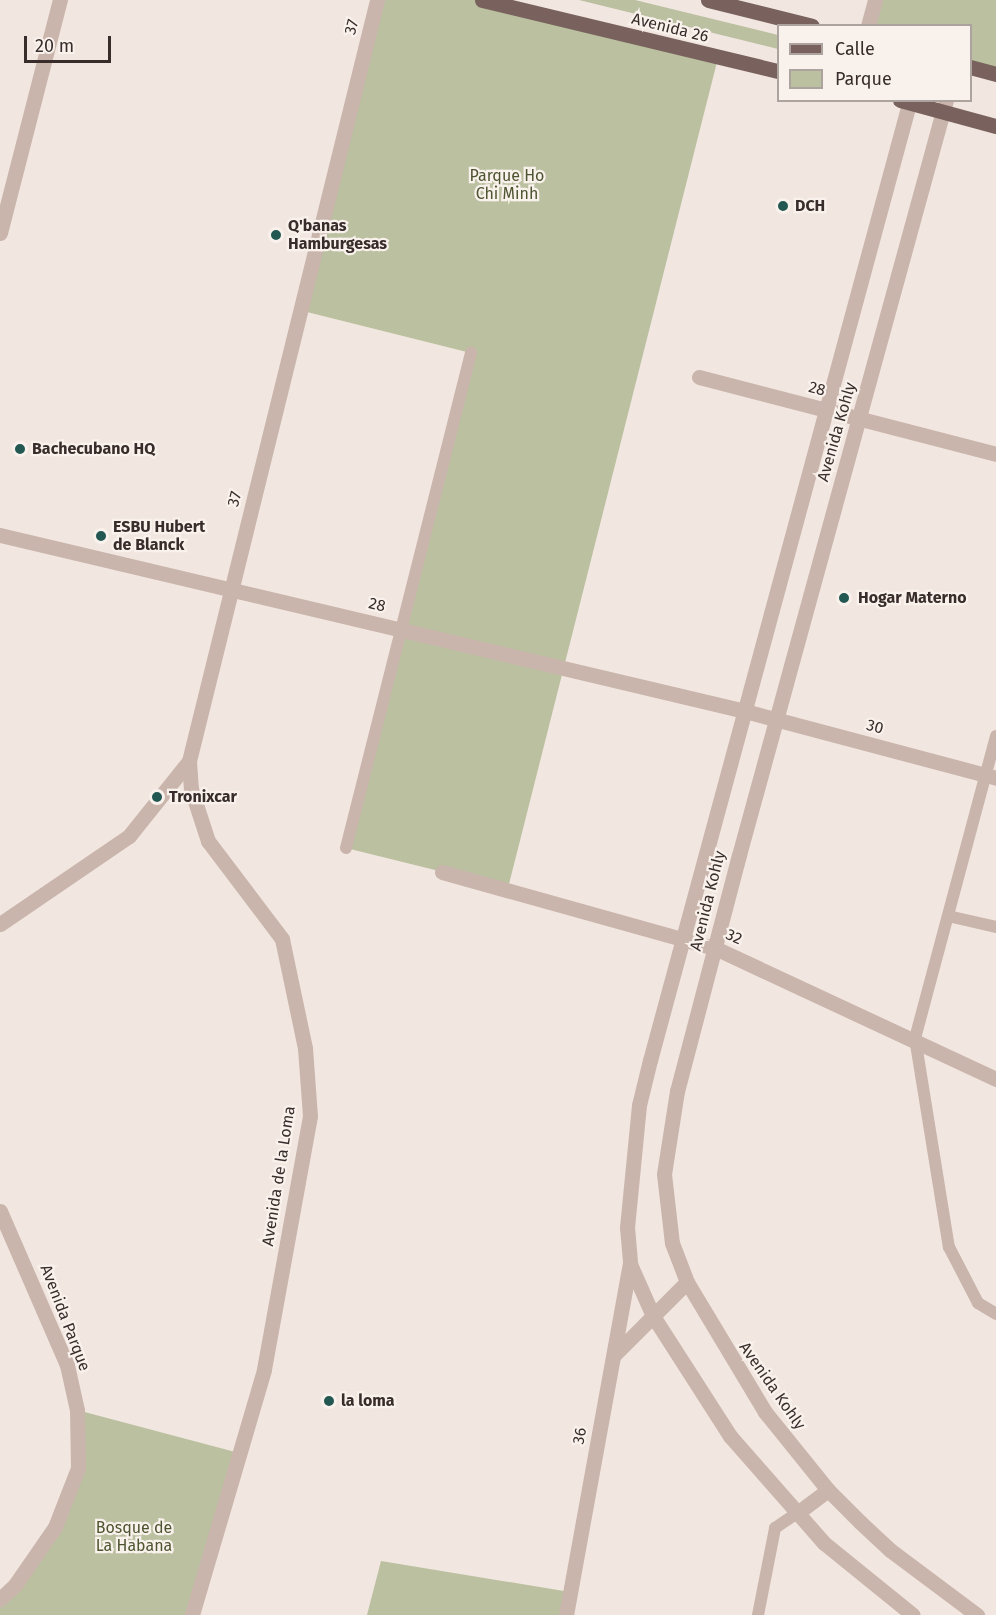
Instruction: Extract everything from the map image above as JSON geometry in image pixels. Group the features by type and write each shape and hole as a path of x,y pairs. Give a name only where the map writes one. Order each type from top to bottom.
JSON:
{"main road":[{"name":"Avenida 26","path":"482,0 777,71"},
{"path":"708,0 804,24"},
{"path":"972,68 996,74"},
{"path":"913,102 945,107 996,126"}],"street":[{"path":"0,233 60,0"},
{"name":"37","path":"0,924 129,836 189,760 377,0"},
{"path":"869,24 875,0"},
{"name":"Avenida Kohly","path":"907,102 639,1105 627,1227 630,1264 654,1316 730,1436 796,1514 857,1571 913,1615"},
{"name":"Avenida Kohly","path":"945,107 775,719 677,1091 664,1174 672,1243 687,1282 765,1412 828,1490 890,1550 977,1615"},
{"name":"28","path":"699,377 996,454"},
{"name":"28","path":"0,535 745,711"},
{"name":"30","path":"745,711 991,776"},
{"name":"Avenida de la Loma","path":"189,760 191,789 208,841 282,939 305,1048 310,1116 264,1370 192,1615"},
{"name":"32","path":"442,872 715,948 915,1038 996,1079"},
{"name":"Avenida Parque","path":"0,1211 67,1365 77,1410 78,1468 55,1527 15,1586 0,1599"},
{"name":"36","path":"566,1615 630,1264"},
{"path":"614,1355 687,1282"},
{"path":"796,1514 828,1490"}],"lane":[{"path":"346,849 471,353"},
{"path":"996,736 991,776 948,916 915,1038 949,1247 978,1303 996,1314"},
{"path":"948,916 996,927"},
{"path":"758,1615 775,1528 796,1514"}],"green space":[{"name":"Parque Ho Chi Minh","path":"377,0 482,0 718,58 508,888 346,848 471,353 299,310"},
{"path":"579,0 635,0 777,35 777,49"},
{"path":"875,0 996,0 996,74 972,67 972,24 869,24"},
{"name":"Bosque de La Habana","path":"77,1410 239,1453 190,1615 0,1615 0,1599 55,1527 78,1468"},
{"path":"381,1561 570,1592 566,1615 367,1615"}],"place":[{"name":"DCH","path":"783,206"},
{"name":"Q'banas Hamburgesas","path":"276,235"},
{"name":"Bachecubano HQ","path":"20,449"},
{"name":"ESBU Hubert de Blanck","path":"101,536"},
{"name":"Hogar Materno","path":"844,598"},
{"name":"Tronixcar","path":"157,797"},
{"name":"la loma","path":"329,1401"}]}
